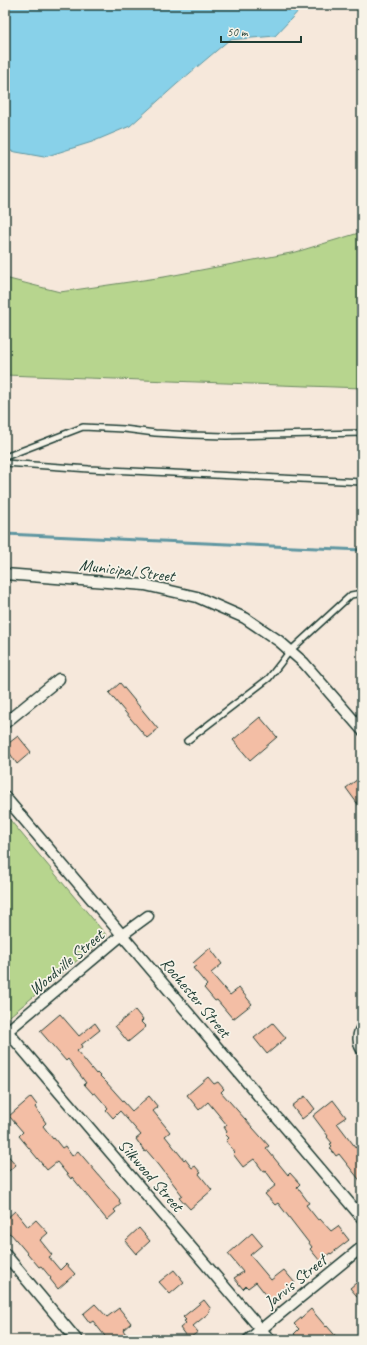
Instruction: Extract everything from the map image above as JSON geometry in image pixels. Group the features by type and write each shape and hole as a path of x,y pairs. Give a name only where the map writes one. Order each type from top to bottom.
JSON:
{"street":[{"name":"Municipal Street","path":"5,574 145,585 197,597 245,618 279,641 304,663 362,730"},
{"path":"5,723 59,678"},
{"name":"Rochester Street","path":"5,797 362,1218"},
{"name":"Woodville Street","path":"6,1032 122,935 148,916"},
{"name":"Silkwood Street","path":"6,1032 270,1340"},
{"name":"Jarvis Street","path":"248,1340 362,1247"},
{"path":"5,1254 77,1340"}],"lane":[{"path":"5,456 83,427 124,429 155,433 205,435 362,433"},
{"path":"5,463 90,469 362,482"},
{"path":"186,741 269,678 290,651 351,595 362,593"},
{"path":"362,1024 359,1026 355,1039 358,1050 362,1054"}],"green space":[{"path":"362,232 362,388 5,375 5,278 60,292 164,277 296,252"},
{"path":"5,814 107,936 5,1020"}],"water":[{"path":"5,5 304,5 275,36 229,40 130,126 92,142 44,157 5,150"}],"building":[{"path":"120,683 158,729 147,738 109,693"},
{"path":"260,717 277,737 250,760 233,740"},
{"path":"18,736 31,752 17,764 5,746"},
{"path":"362,776 362,810 346,788"},
{"path":"210,948 222,964 211,973 230,995 239,988 252,1004 233,1019 217,1000 215,1001 204,988 207,985 193,968 196,966 193,963"},
{"path":"135,1010 143,1020 141,1022 146,1027 128,1042 115,1026"},
{"path":"60,1014 79,1036 95,1023 100,1030 81,1045 82,1047 77,1051 96,1074 97,1073 106,1082 132,1111 149,1096 158,1107 153,1111 170,1132 165,1136 192,1168 195,1166 201,1173 199,1174 212,1190 190,1209 179,1197 182,1195 159,1165 147,1151 145,1152 136,1139 141,1135 120,1111 113,1118 106,1110 108,1108 95,1093 93,1094 84,1084 86,1083 68,1059 66,1061 40,1031"},
{"path":"273,1023 286,1038 267,1054 254,1038"},
{"path":"208,1077 214,1084 218,1082 224,1089 221,1092 269,1146 266,1148 288,1175 290,1173 300,1184 297,1187 309,1203 306,1205 318,1220 320,1219 331,1231 338,1226 349,1240 331,1254 330,1253 320,1261 310,1249 312,1247 278,1203 275,1205 265,1194 276,1185 265,1170 263,1171 254,1159 243,1167 233,1154 235,1152 226,1141 229,1138 225,1134 227,1132 224,1127 227,1125 208,1102 199,1110 187,1095"},
{"path":"305,1096 315,1109 302,1119 292,1106"},
{"path":"31,1097 37,1105 35,1107 46,1123 43,1126 53,1139 54,1138 62,1148 65,1146 72,1156 78,1151 120,1200 119,1201 121,1204 114,1210 116,1212 107,1220 72,1177 71,1179 57,1162 47,1170 19,1136 23,1132 9,1116"},
{"path":"333,1100 346,1117 337,1123 356,1148 362,1144 362,1183 339,1154 336,1156 330,1148 332,1146 330,1144 332,1143 313,1116"},
{"path":"5,1152 16,1165 5,1174"},
{"path":"15,1211 28,1227 36,1220 48,1233 40,1240 52,1255 49,1257 60,1270 66,1264 75,1274 58,1289 41,1266 39,1267 5,1229 5,1220"},
{"path":"139,1228 150,1241 136,1254 125,1241"},
{"path":"252,1233 262,1245 250,1255 271,1280 284,1270 295,1283 272,1302 256,1282 248,1288 246,1286 243,1289 234,1278 243,1272 228,1254"},
{"path":"174,1270 184,1282 170,1294 159,1282"},
{"path":"362,1278 362,1302 350,1288"},
{"path":"204,1300 211,1309 209,1310 210,1312 193,1326 198,1332 188,1339 180,1328 186,1323 184,1321 186,1320 183,1317"},
{"path":"95,1304 107,1317 119,1308 131,1323 123,1330 130,1340 108,1340 93,1321 90,1323 83,1314"},
{"path":"311,1309 339,1340 299,1340 294,1334 299,1329 294,1324"}],"waterway":[{"path":"5,534 362,550"}]}
